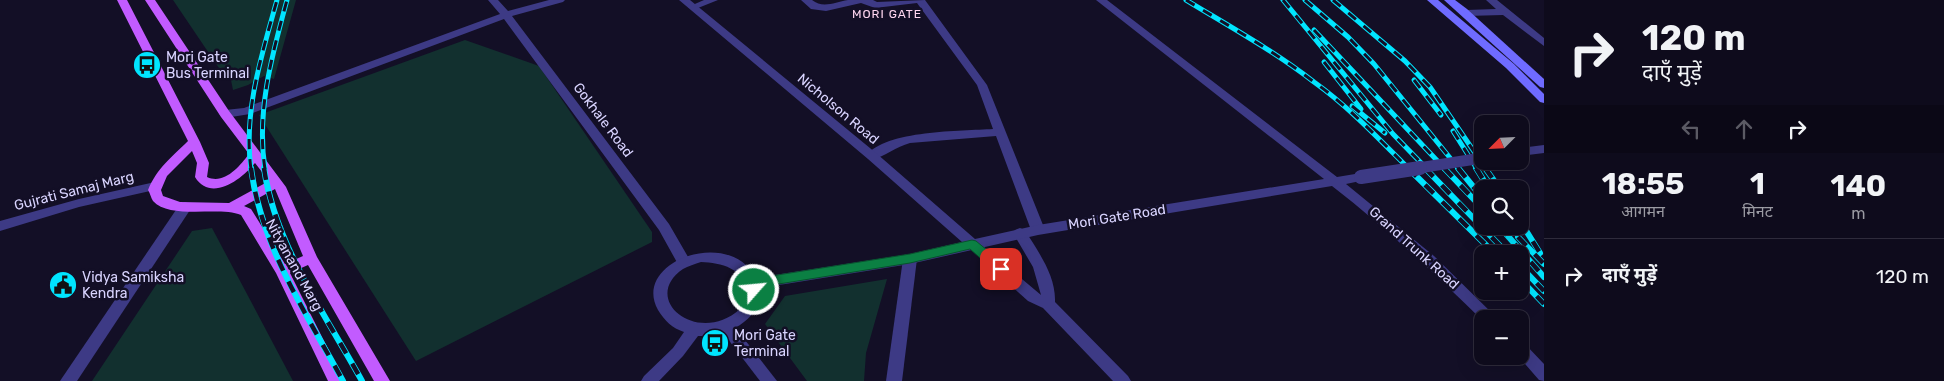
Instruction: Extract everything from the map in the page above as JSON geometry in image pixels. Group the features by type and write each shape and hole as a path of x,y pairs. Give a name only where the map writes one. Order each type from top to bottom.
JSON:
{"main road":[{"path":"122,0 194,142 203,163 201,177 210,183 221,182 237,175 255,156"},
{"name":"Nityanand Marg","path":"150,0 225,114 282,190 311,258 382,381"},
{"path":"1432,0 1510,66 1544,100"},
{"path":"1448,0 1466,13 1544,85"},
{"path":"155,186 165,170 194,142"},
{"path":"231,208 277,182"},
{"name":"Nityanand Marg","path":"155,186 156,193 161,201 171,206 231,208 246,212 282,271 336,381"},
{"path":"282,271 311,258"}],"street":[{"name":"Gokhale Road","path":"493,0 664,227 684,262"},
{"path":"225,114 246,111 506,15 560,0"},
{"path":"688,4 713,0"},
{"path":"806,0 814,7 826,8 861,0 866,0 875,5 916,0"},
{"path":"920,0 982,85 1038,230"},
{"name":"Grand Trunk Road","path":"1102,0 1368,207 1422,254 1481,310"},
{"path":"1490,0 1544,43"},
{"name":"Nicholson Road","path":"688,4 872,156 1033,297 1048,304 1123,381"},
{"path":"1466,13 1505,12"},
{"path":"872,156 888,146 903,140 1001,132"},
{"path":"1529,151 1544,149"},
{"name":"Mori Gate Road","path":"752,284 910,259 1020,233 1334,180 1474,159"},
{"name":"Gujrati Samaj Marg","path":"0,226 79,203 155,186"},
{"path":"68,381 185,207"},
{"path":"1020,233 1044,278 1049,294 1048,304"},
{"path":"700,257 726,259 740,266 750,277 752,284 754,296 749,308 740,318 726,326 710,330 685,327 670,318 662,306 660,292 665,278 684,262 700,257"},
{"path":"894,381 910,259"},
{"path":"726,326 769,381"},
{"path":"649,381 678,352 694,329"},
{"path":"1529,358 1544,375"}],"green space":[{"path":"173,0 296,0 274,79 264,76 248,85 233,90 231,80 223,74"},
{"path":"465,40 539,66 652,232 652,242 416,361 259,115"},
{"path":"212,228 293,381 92,381 192,231"},
{"path":"887,279 866,353 864,381 807,381 765,324 785,296"}],"railway":[{"path":"251,169 249,148 250,126 255,83 277,0"},
{"path":"265,169 263,148 264,105 271,63 287,0"},
{"path":"1186,0 1267,49 1327,92 1409,169"},
{"path":"1283,0 1393,134 1427,169"},
{"path":"1305,0 1348,37 1374,64 1459,169"},
{"path":"1333,0 1405,61 1430,87 1474,151"},
{"path":"1314,30 1445,169"},
{"path":"1324,62 1361,109"},
{"path":"1414,80 1441,115"},
{"path":"1352,106 1385,133"},
{"path":"1453,131 1474,164"},
{"path":"251,168 256,197 264,225 275,252 300,304 343,381"},
{"path":"264,168 270,197 290,252 362,381"},
{"path":"1408,168 1486,245"},
{"path":"1425,168 1499,245"},
{"path":"1444,168 1474,200"},
{"path":"1458,168 1474,188"},
{"path":"1477,170 1483,180"},
{"path":"1486,170 1494,180"},
{"path":"1507,235 1544,277"},
{"path":"1529,235 1540,253"},
{"path":"1518,237 1544,264"},
{"path":"1529,275 1544,291"},
{"path":"1529,288 1544,304"}],"place":[{"name":"Mori Gate Bus Terminal","path":"147,65"},
{"name":"Vidya Samiksha Kendra","path":"63,285"},
{"name":"Mori Gate Terminal","path":"715,343"}],"district":[{"name":"MORI GATE","path":"887,14"}],"route":[{"path":"754,290 752,284 910,259 972,244 1001,269"}]}
